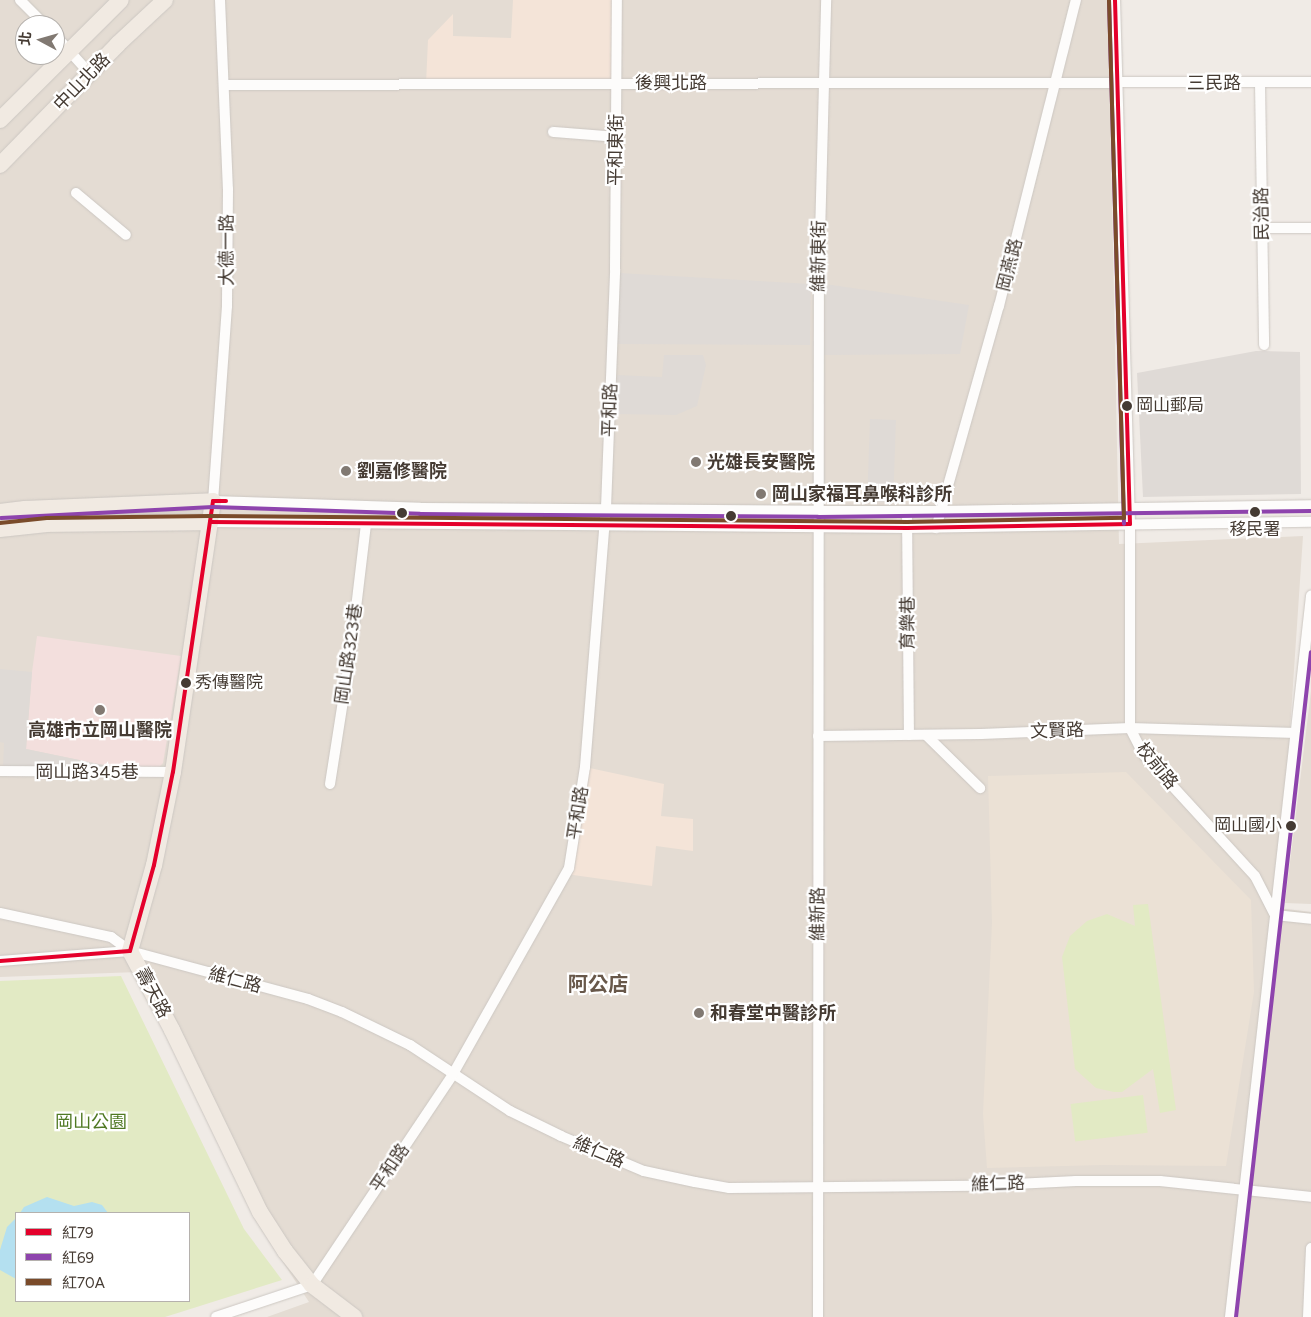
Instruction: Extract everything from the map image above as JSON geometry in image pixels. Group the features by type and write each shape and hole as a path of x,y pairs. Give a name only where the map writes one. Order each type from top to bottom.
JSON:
{"main road":[{"name":"中山北路","path":"0,120 120,0"},
{"name":"中山北路","path":"0,165 118,44 165,0"},
{"path":"0,512 47,508 213,501"},
{"name":"壽天路","path":"213,501 173,772 154,865 130,951 172,1030 260,1212 285,1251 312,1285 354,1317"},
{"path":"0,529 39,524 210,522"}],"street":[{"path":"20,0 35,15"},
{"name":"大德一路","path":"213,501 227,306 228,189 220,0"},
{"name":"平和東街","path":"615,269 617,0"},
{"name":"維新東街","path":"818,511 818,274 826,0"},
{"name":"岡燕路","path":"936,528 999,306 1076,0"},
{"name":"校前路","path":"1115,0 1130,524 1130,728 1144,754 1254,876 1275,915"},
{"path":"65,45 90,74"},
{"name":"三民路","path":"1117,84 1311,82"},
{"name":"民治路","path":"1260,83 1264,345"},
{"name":"後興北路","path":"224,85 1117,84"},
{"path":"553,132 616,137"},
{"path":"76,193 126,235"},
{"path":"1262,228 1311,228"},
{"name":"平和路","path":"312,1285 453,1074 570,868 585,768 605,525 615,269"},
{"path":"213,501 420,508 818,511 1311,505"},
{"name":"維新路","path":"818,511 818,1317"},
{"name":"育樂巷","path":"907,511 909,735"},
{"path":"210,522 818,528 1311,522"},
{"name":"岡山路323巷","path":"330,784 351,650 366,524"},
{"path":"1230,1317 1311,596"},
{"name":"文賢路","path":"818,736 926,735 1130,728 1296,733"},
{"path":"926,735 980,788"},
{"name":"岡山路345巷","path":"0,771 173,772"},
{"name":"維仁路","path":"0,913 111,937 130,951 308,999 333,1009 410,1045 510,1111 561,1136 644,1171 729,1188 975,1186 1076,1181 1160,1181 1311,1197"},
{"path":"1275,915 1311,919"},
{"path":"0,961 130,951"},
{"path":"1308,1317 1311,1248"},
{"path":"216,1317 312,1285"}],"shaded area":[{"path":"0,0 1108,0 1119,544 1303,536 1278,908 1311,912 1311,1317 267,1317 309,1302 256,1221 138,972 0,977"},
{"path":"513,0 619,0 621,84 426,84 428,40 453,14 453,36 511,38"},
{"path":"619,273 811,284 810,345 617,344"},
{"path":"825,284 969,305 960,354 824,355"},
{"path":"1256,351 1300,352 1301,494 1143,497 1137,373"},
{"path":"664,355 703,355 706,365 697,406 676,415 615,414 617,375 662,377"},
{"path":"870,419 896,420 893,503 867,502"},
{"name":"高雄市立岡山醫院","path":"37,636 181,656 163,763 158,768 113,767 26,749"},
{"path":"0,669 32,672 26,749 113,767 3,768 4,743 0,742"},
{"path":"1311,691 1311,904 1285,903"},
{"path":"585,767 664,784 661,816 693,819 693,851 656,846 652,886 566,874"},
{"path":"1126,772 1251,900 1254,992 1226,1166 1103,1165 987,1168 983,1114 992,922 988,776"}],"green space":[{"path":"1148,904 1176,1110 1160,1113 1153,1069 1122,1092 1114,1092 1096,1088 1075,1069 1062,957 1070,936 1087,921 1107,914 1135,926 1133,905"},
{"name":"岡山公園","path":"121,976 244,1229 282,1280 165,1317 0,1317 0,981"},
{"path":"1143,1095 1148,1133 1075,1142 1071,1104"}],"water":[{"path":"47,1197 74,1206 92,1202 102,1205 107,1212 21,1212 24,1207"},
{"path":"15,1219 15,1278 0,1270 0,1250 7,1227"}],"transit line":[{"name":"紅69","path":"1109,0 1124,524"},
{"name":"紅70A","path":"0,523 47,518 210,516 907,522 1124,518 1109,0"},
{"name":"紅79","path":"210,522 907,528 1130,524 1115,0"},
{"name":"紅79","path":"130,951 154,865 173,772 213,501 226,501"},
{"name":"紅69","path":"1,518 213,507 420,514 818,517 1311,511"},
{"name":"紅69","path":"1236,1317 1311,652"},
{"name":"紅79","path":"0,961 130,951"}],"place":[{"name":"岡山郵局","path":"1127,406"},
{"name":"光雄長安醫院","path":"696,462"},
{"name":"劉嘉修醫院","path":"346,471"},
{"name":"岡山家福耳鼻喉科診所","path":"761,494"},
{"name":"移民署","path":"1255,512"},
{"name":"秀傳醫院","path":"186,683"},
{"name":"高雄市立岡山醫院","path":"100,710"},
{"name":"岡山國小","path":"1291,826"},
{"name":"和春堂中醫診所","path":"699,1013"}],"district":[{"name":"阿公店","path":"598,984"}]}
